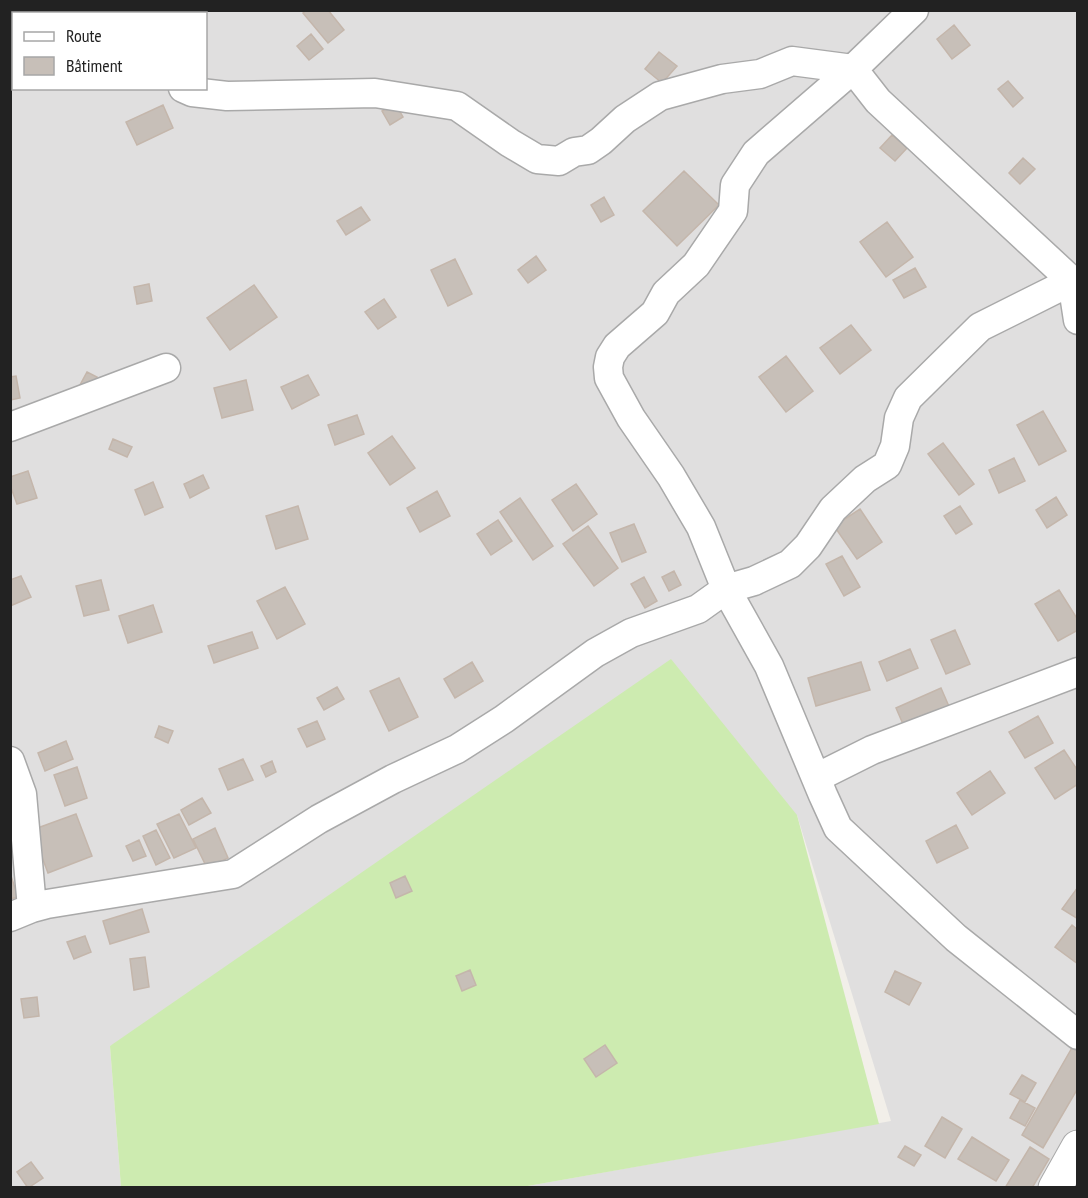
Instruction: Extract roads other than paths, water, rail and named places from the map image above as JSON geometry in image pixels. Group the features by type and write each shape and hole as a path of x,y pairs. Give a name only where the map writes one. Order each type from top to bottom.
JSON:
{"street":[{"path":"914,10 852,69 756,153 735,185 733,211 696,265 666,293 655,312 617,346 610,357 609,378 701,527 726,589 769,666 838,828 956,938 1077,1035"},
{"path":"188,90 227,96 375,93 457,106 537,159 559,161 574,152 588,150 625,119 660,96 722,79 760,74 792,61 852,69 878,100 1076,278 1077,320"},
{"path":"10,761 22,794 21,912 233,874 319,819 393,779 458,749 504,719 595,653 631,633 698,609 726,589 754,581 790,564 808,546 834,509 865,479 887,465 895,446 899,418 908,398 980,327 1076,278"},
{"path":"10,427 166,368"},
{"path":"816,778 872,750 1077,672"},
{"path":"1054,1188 1077,1147"}]}
